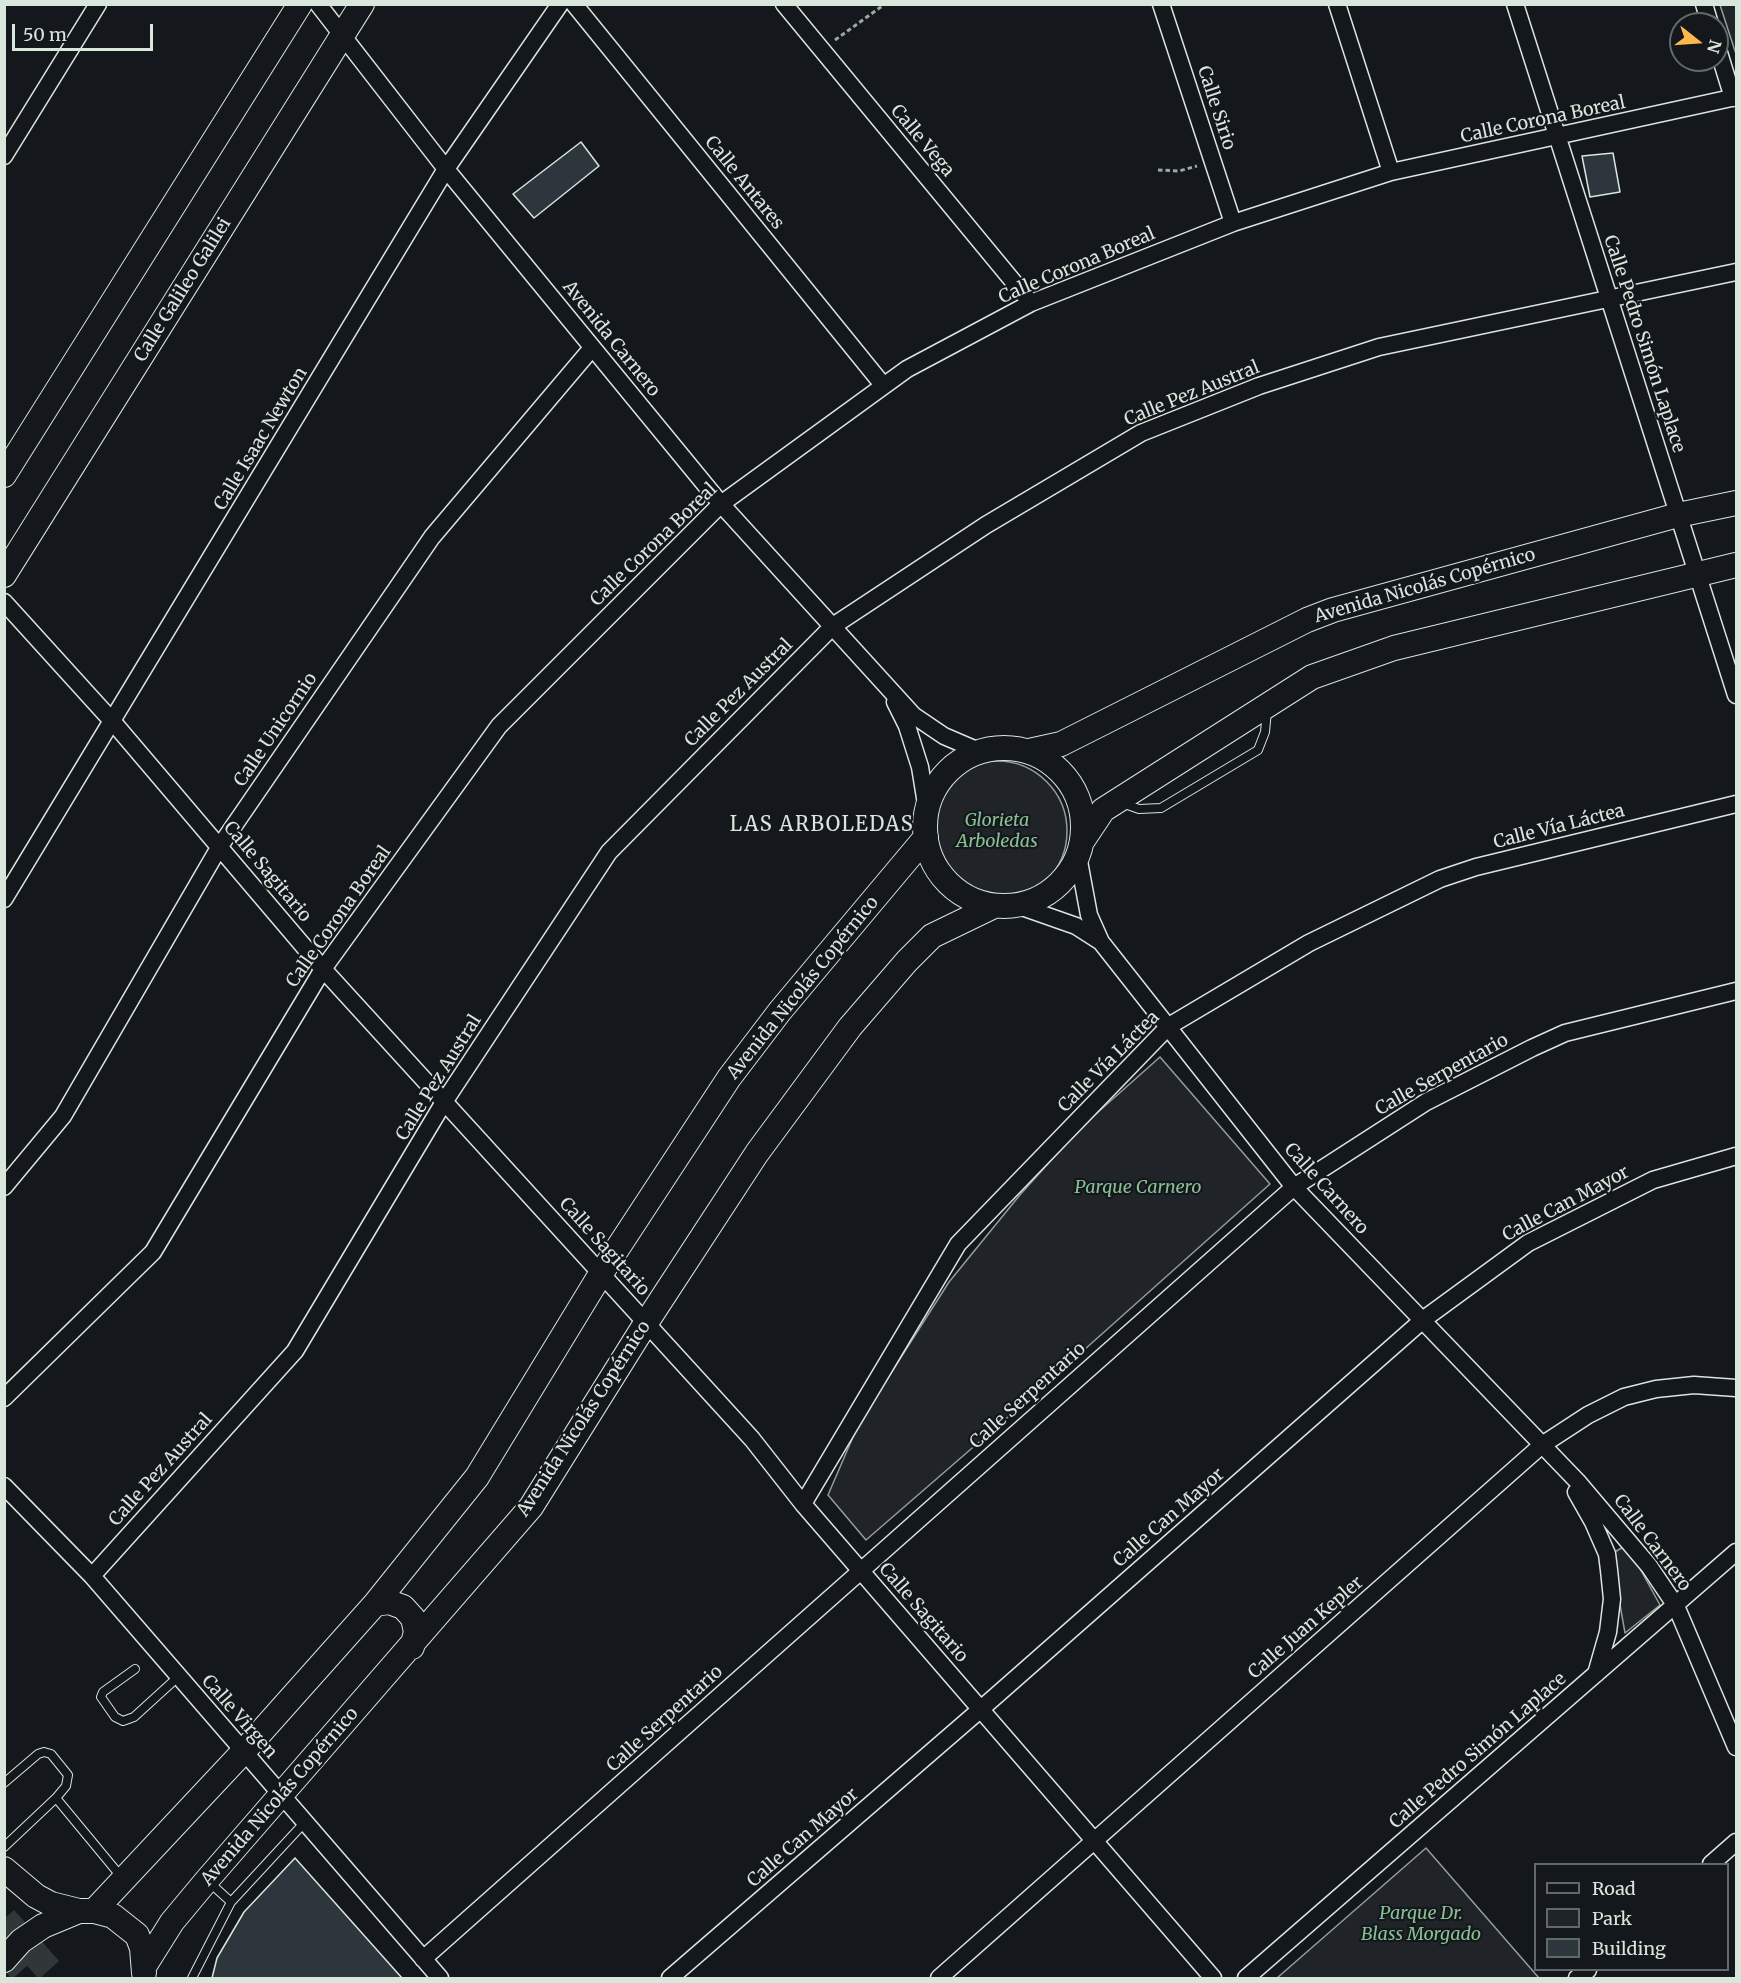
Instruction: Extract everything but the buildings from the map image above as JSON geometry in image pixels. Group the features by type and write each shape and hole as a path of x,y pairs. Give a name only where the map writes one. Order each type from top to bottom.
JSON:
{"main road":[{"path":"4,475 300,4"},
{"name":"Calle Galileo Galilei","path":"4,575 362,4"},
{"name":"Avenida Nicolás Copérnico","path":"1029,751 1061,744 1307,620 1333,610 1678,515 1737,503"},
{"path":"1081,848 1083,812 1072,786 1054,765 1029,751 1004,747 979,752 955,765 937,785 927,810 926,837 933,862 948,884 969,899 994,906 1019,906 1034,901 1061,883 1103,810 1312,677 1394,648 1737,565"},
{"name":"Avenida Nicolás Copérnico","path":"87,1911 125,1881 244,1751 375,1604 477,1477 602,1272 729,1078 780,1011 926,837"},
{"name":"Avenida Nicolás Copérnico","path":"144,1972 172,1922 280,1794 412,1647 531,1507 646,1323 757,1153 850,1027 907,961 932,936 994,906"},
{"path":"375,1604 389,1602 403,1607 413,1618 416,1632 412,1647"},
{"path":"4,1869 36,1896 51,1904 113,1916 137,1935 144,1972"},
{"path":"4,1960 21,1941 43,1926 87,1911"}],"street":[{"path":"4,156 98,4"},
{"name":"Avenida Carnero","path":"318,4 446,169 722,504 913,714 944,735 979,752"},
{"name":"Calle Isaac Newton","path":"4,899 446,169 560,4"},
{"name":"Calle Antares","path":"574,4 883,385"},
{"name":"Calle Vega","path":"784,4 1031,303"},
{"name":"Calle Sirio","path":"1161,4 1233,223"},
{"path":"1336,4 1391,172"},
{"name":"Calle Pedro Simón Laplace","path":"1515,4 1737,695"},
{"path":"1726,72 1735,97"},
{"name":"Calle Corona Boreal","path":"4,1398 153,1252 323,969 499,726 722,504 907,369 1031,303 1233,223 1391,172 1735,97"},
{"name":"Calle Pez Austral","path":"92,1576 295,1351 444,1102 609,852 833,626 986,525 1141,433 1259,386 1379,347 1737,272"},
{"name":"Calle Unicornio","path":"4,1187 63,1116 220,846 432,537 592,348"},
{"name":"Calle Sagitario","path":"4,602 113,722 323,969 752,1439 803,1504 1213,1978"},
{"name":"Avenida Carnero","path":"888,687 907,726 920,767 927,810"},
{"name":"Calle Vía Láctea","path":"803,1504 958,1244 1169,1026 1309,943 1440,879 1476,867 1737,804"},
{"name":"Calle Carnero","path":"1081,848 1089,915 1101,942 1294,1187 1424,1318 1625,1536 1676,1606 1737,1747"},
{"name":"Calle Carnero","path":"1019,906 1076,926 1101,942"},
{"name":"Calle Serpentario","path":"423,1959 1294,1187 1426,1102 1532,1048 1565,1034 1737,991"},
{"name":"Calle Can Mayor","path":"670,1978 981,1709 1424,1318 1528,1243 1619,1195 1653,1180 1737,1156"},
{"name":"Calle Juan Kepler","path":"939,1978 1542,1445 1588,1415 1624,1398 1656,1389 1694,1385 1737,1388"},
{"name":"Calle Carnero","path":"1542,1445 1585,1504 1607,1554 1612,1599 1608,1632 1596,1674"},
{"name":"Calle Virgen","path":"4,1486 92,1576 440,1978"},
{"name":"Calle Pedro Simón Laplace","path":"1246,1978 1737,1552"},
{"path":"1712,1863 1737,1842"}],"lane":[{"path":"135,1669 103,1692 101,1697 115,1717 123,1721 134,1717 179,1676"},
{"path":"4,1784 38,1754 48,1752 68,1775 66,1786 56,1798 4,1847"},
{"path":"56,1798 125,1881"},
{"path":"192,1978 231,1902 304,1822"},
{"path":"207,1880 231,1902"}],"path":[{"path":"821,49 885,4"},
{"path":"1158,170 1179,171 1195,167 1211,156"}],"green space":[{"path":"1720,5 1736,5 1736,54 1729,33 1729,12 1722,12"},
{"name":"Glorieta Arboledas","path":"997,761 1024,767 1036,773 1046,782 1055,792 1061,804 1067,831 1061,858 1055,870 1046,880 1036,889 1024,895 997,901 970,895 958,889 948,880 939,870 933,858 927,831 933,804 939,792 948,782 958,773 970,767"},
{"name":"Parque Carnero","path":"1160,1057 1270,1184 1038,1391 866,1540 828,1495 859,1423 949,1282 1019,1196 1079,1129"},
{"path":"1627,1545 1660,1605 1625,1633 1611,1554"},
{"name":"Parque Dr. Blass Morgado","path":"1426,1848 1539,1978 1277,1978"}],"tunnel":[{"path":"4,1919 56,1978"},
{"path":"4,1950 29,1978"}],"district":[{"name":"LAS ARBOLEDAS","path":"822,825"}]}
